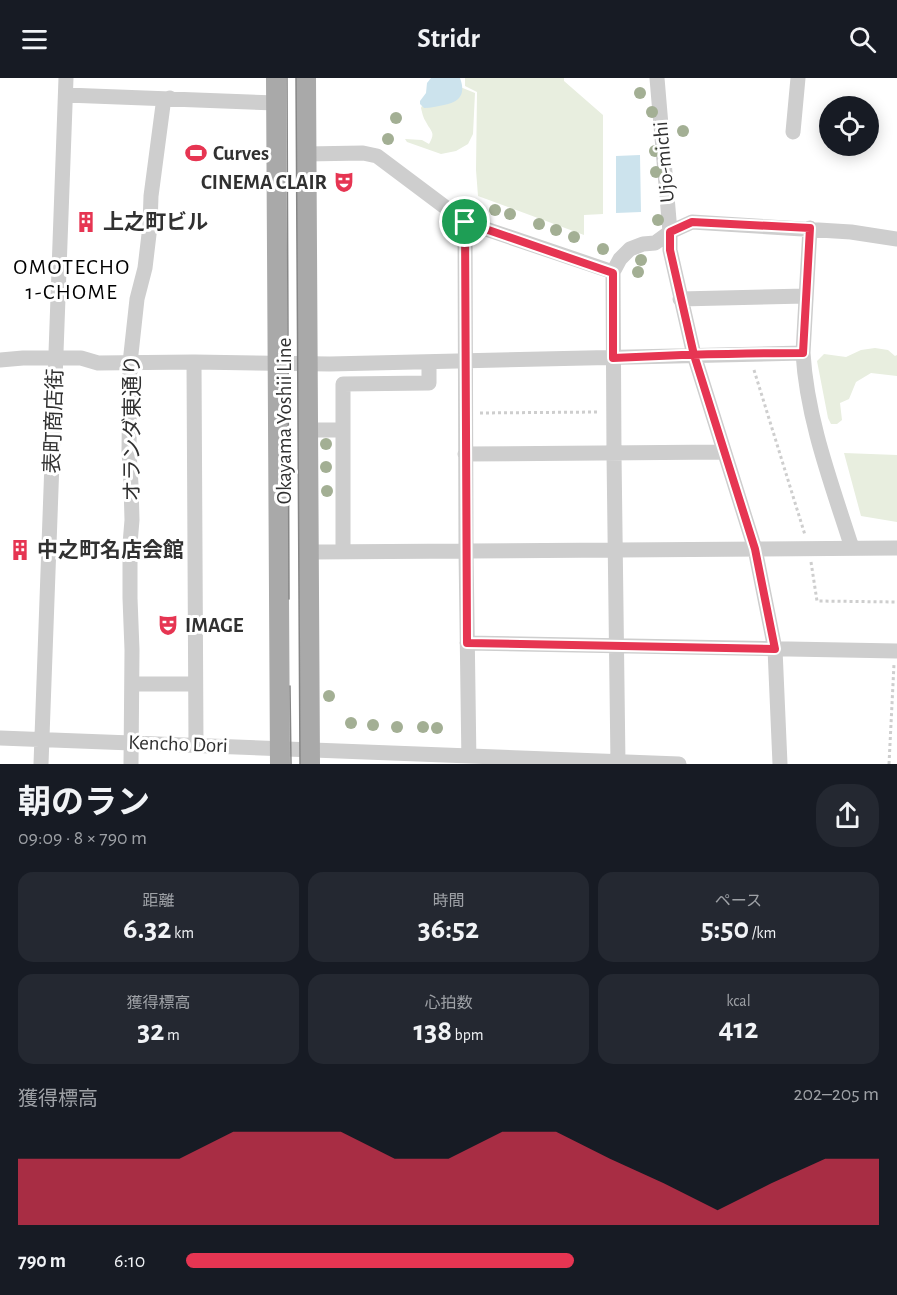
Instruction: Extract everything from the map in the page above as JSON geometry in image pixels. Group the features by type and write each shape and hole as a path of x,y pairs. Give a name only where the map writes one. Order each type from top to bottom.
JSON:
{"main road":[{"name":"Okayama Yoshii Line","path":"276,78 280,756"},
{"name":"Okayama Yoshii Line","path":"306,78 310,757"}],"street":[{"name":"表町商店街","path":"41,764 66,78"},
{"name":"Ujo-michi","path":"657,78 670,232 692,222 810,228 897,239"},
{"path":"793,132 798,78"},
{"path":"66,95 166,103 276,103"},
{"name":"オランダ東通り","path":"131,764 130,363 137,298 150,226 151,196 166,103"},
{"path":"306,154 363,153 377,156 465,222 613,273"},
{"path":"465,222 465,454 470,760"},
{"path":"810,228 804,372 817,435 852,548"},
{"path":"618,763 613,273 620,259 630,249 643,244 655,243 670,232"},
{"path":"670,232 670,250 694,355 755,549 775,649 780,764"},
{"path":"680,298 806,296"},
{"path":"0,360 81,358 98,363 429,362 803,353"},
{"path":"194,362 196,745"},
{"path":"343,552 343,384 429,383 429,362"},
{"path":"308,430 343,430"},
{"path":"465,454 724,452"},
{"path":"309,552 897,548"},
{"path":"467,643 896,651"},
{"path":"139,684 195,684"},
{"name":"Kencho Dori","path":"0,738 196,745 280,756 679,764"}],"path":[{"path":"749,354 809,548 817,601 897,602"},
{"path":"466,413 614,412"},
{"path":"889,764 896,651"}],"green space":[{"path":"446,78 448,82 475,93 473,134 468,144 456,151 441,154 407,142 405,139 422,140 429,144 432,132 424,119 421,108 433,79"},
{"path":"465,78 564,78 564,81 603,115 603,214 584,215 584,235 478,196 477,92 465,86"},
{"path":"875,348 888,350 895,356 897,355 897,376 871,373 856,382 849,399 840,403 842,420 837,424 831,424 817,361 824,354 846,357 861,350"},
{"path":"844,453 897,455 897,522 861,516"}],"water":[{"path":"431,78 460,78 462,93 450,104 424,108 420,101 426,93 427,83"},
{"path":"640,155 641,212 616,213 616,156"}],"tram line":[{"path":"287,78 289,599"},
{"path":"296,78 300,764"},
{"path":"290,686 291,764"}],"place":[{"name":"Curves","path":"196,153"},
{"name":"CINEMA CLAIR","path":"344,182"},
{"name":"上之町ビル","path":"86,222"},
{"name":"中之町名店会館","path":"20,550"},
{"name":"IMAGE","path":"168,625"}],"district":[{"name":"OMOTECHO 1-CHOME","path":"72,280"}],"route":[{"path":"465,222 467,643 775,649 755,549 694,355 670,250 670,232 692,222 810,228 803,353 706,355 694,355 682,355 613,358 613,273 465,222"}]}
